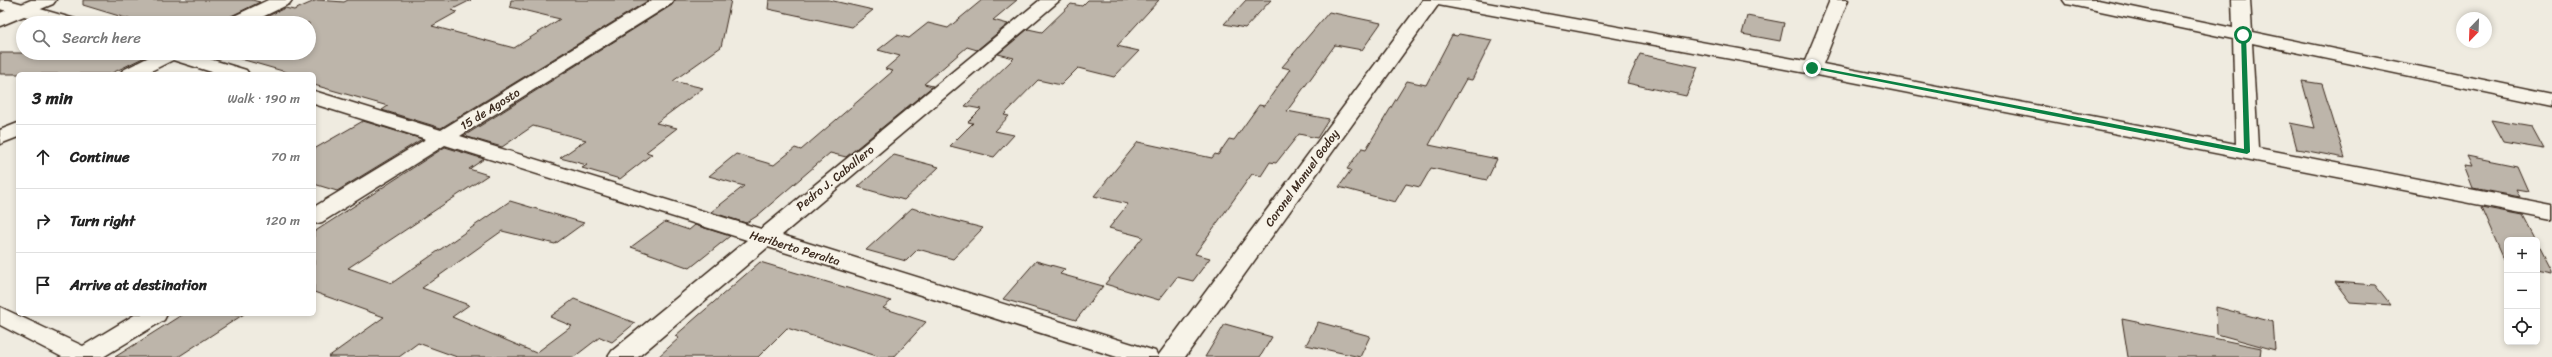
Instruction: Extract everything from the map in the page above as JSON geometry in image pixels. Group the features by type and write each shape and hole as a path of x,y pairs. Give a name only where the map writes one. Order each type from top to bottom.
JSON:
{"main road":[{"path":"0,20 47,0"},
{"path":"250,16 283,0"},
{"name":"15 de Agosto","path":"316,215 665,0"},
{"name":"Pedro J. Caballero","path":"621,357 762,238 1051,0"},
{"name":"Coronel Manuel Godoy","path":"1171,357 1432,0"},
{"path":"1440,0 1812,68 2552,212"},
{"path":"1812,68 1839,0"},
{"path":"2072,0 2552,100"},
{"path":"2242,0 2247,152"},
{"path":"0,3 44,16"},
{"path":"134,72 157,60"},
{"path":"194,60 233,72"},
{"name":"Heriberto Peralta","path":"316,98 1146,357"},
{"path":"0,138 16,130"},
{"path":"0,315 84,357 152,316"}],"building":[{"path":"83,0 252,0 260,2 231,16 119,16 83,5"},
{"path":"317,0 344,2 348,0 471,0 451,10 457,12 432,26 514,48 560,19 510,7 511,0 649,0 441,128 382,110 388,106 316,86 316,72 286,72 244,60 316,60 316,16 268,16 285,8 294,10"},
{"path":"675,0 731,0 721,47 673,81 703,88 656,123 677,128 646,152 652,154 620,179 582,168 587,165 560,158 586,140 533,126 502,147 464,136 672,5"},
{"path":"769,0 829,0 873,10 852,27 768,9"},
{"path":"982,0 1017,0 993,20 1008,24 977,50 967,47 924,84 933,86 846,157 830,153 757,216 746,223 711,212 744,186 709,176 736,154 774,165 795,148 801,150 893,71 885,69 900,56 878,50 897,35 909,38 928,23 948,28"},
{"path":"1088,0 1159,0 1117,46 1139,51 1114,77 1078,68 1061,85 1038,80 1004,115 1009,116 995,131 1014,135 994,157 950,146 973,123 968,122 981,109 965,106 1014,58 998,54 1028,29 1042,32 1071,4 1082,6"},
{"path":"1246,0 1271,0 1245,28 1224,24"},
{"path":"1329,12 1381,23 1362,50 1335,45 1287,111 1329,119 1317,138 1299,134 1276,163 1270,162 1261,176 1252,174 1195,254 1210,258 1193,281 1177,277 1159,300 1105,284 1143,237 1109,228 1128,204 1094,196 1138,142 1212,158 1215,154 1218,155 1229,139 1234,140 1259,105 1264,106 1290,69 1282,67"},
{"path":"1747,16 1784,23 1780,41 1742,34"},
{"path":"1459,34 1492,40 1472,80 1466,79 1429,145 1497,159 1487,180 1431,168 1420,187 1406,184 1395,202 1339,187 1351,170 1347,169 1362,148 1366,149 1407,81 1426,85 1452,35 1457,36"},
{"path":"0,53 16,53 16,60 139,60 114,72 16,72 16,74 0,74"},
{"path":"1640,54 1698,67 1686,96 1627,83"},
{"path":"2302,81 2322,84 2345,158 2297,149 2290,123 2315,128"},
{"path":"2491,120 2532,127 2544,149 2503,142"},
{"path":"363,121 422,139 337,191 316,185 316,148"},
{"path":"445,147 484,159 469,169 488,175 348,268 392,283 510,201 584,223 555,244 502,231 422,288 469,305 452,317 536,353 572,326 550,317 574,299 635,323 612,342 600,337 574,357 457,357 418,343 399,357 328,357 384,317 316,293 316,231"},
{"path":"894,155 939,167 904,200 858,187"},
{"path":"2467,156 2517,166 2528,191 2516,189 2520,197 2473,188 2464,165 2472,166"},
{"path":"2481,207 2523,215 2534,237 2504,237 2504,259"},
{"path":"912,208 983,228 953,259 918,249 906,261 866,250"},
{"path":"665,222 689,230 695,225 730,236 690,268 631,247"},
{"path":"2540,248 2552,271 2552,273 2540,271"},
{"path":"1036,261 1065,269 1060,274 1103,286 1076,320 1003,299"},
{"path":"760,262 891,301 883,308 926,322 894,357 880,357 787,328 758,357 658,357 679,338 675,336"},
{"path":"2335,282 2375,285 2391,305 2350,302"},
{"path":"2216,307 2273,322 2275,350 2217,334"},
{"path":"180,316 241,316 178,357 115,357"},
{"path":"2122,319 2261,348 2260,357 2128,357"},
{"path":"1318,322 1370,336 1360,357 1306,345"},
{"path":"1225,324 1272,337 1260,357 1205,357"}],"route":[{"path":"1812,68 2247,152 2243,35"}]}
